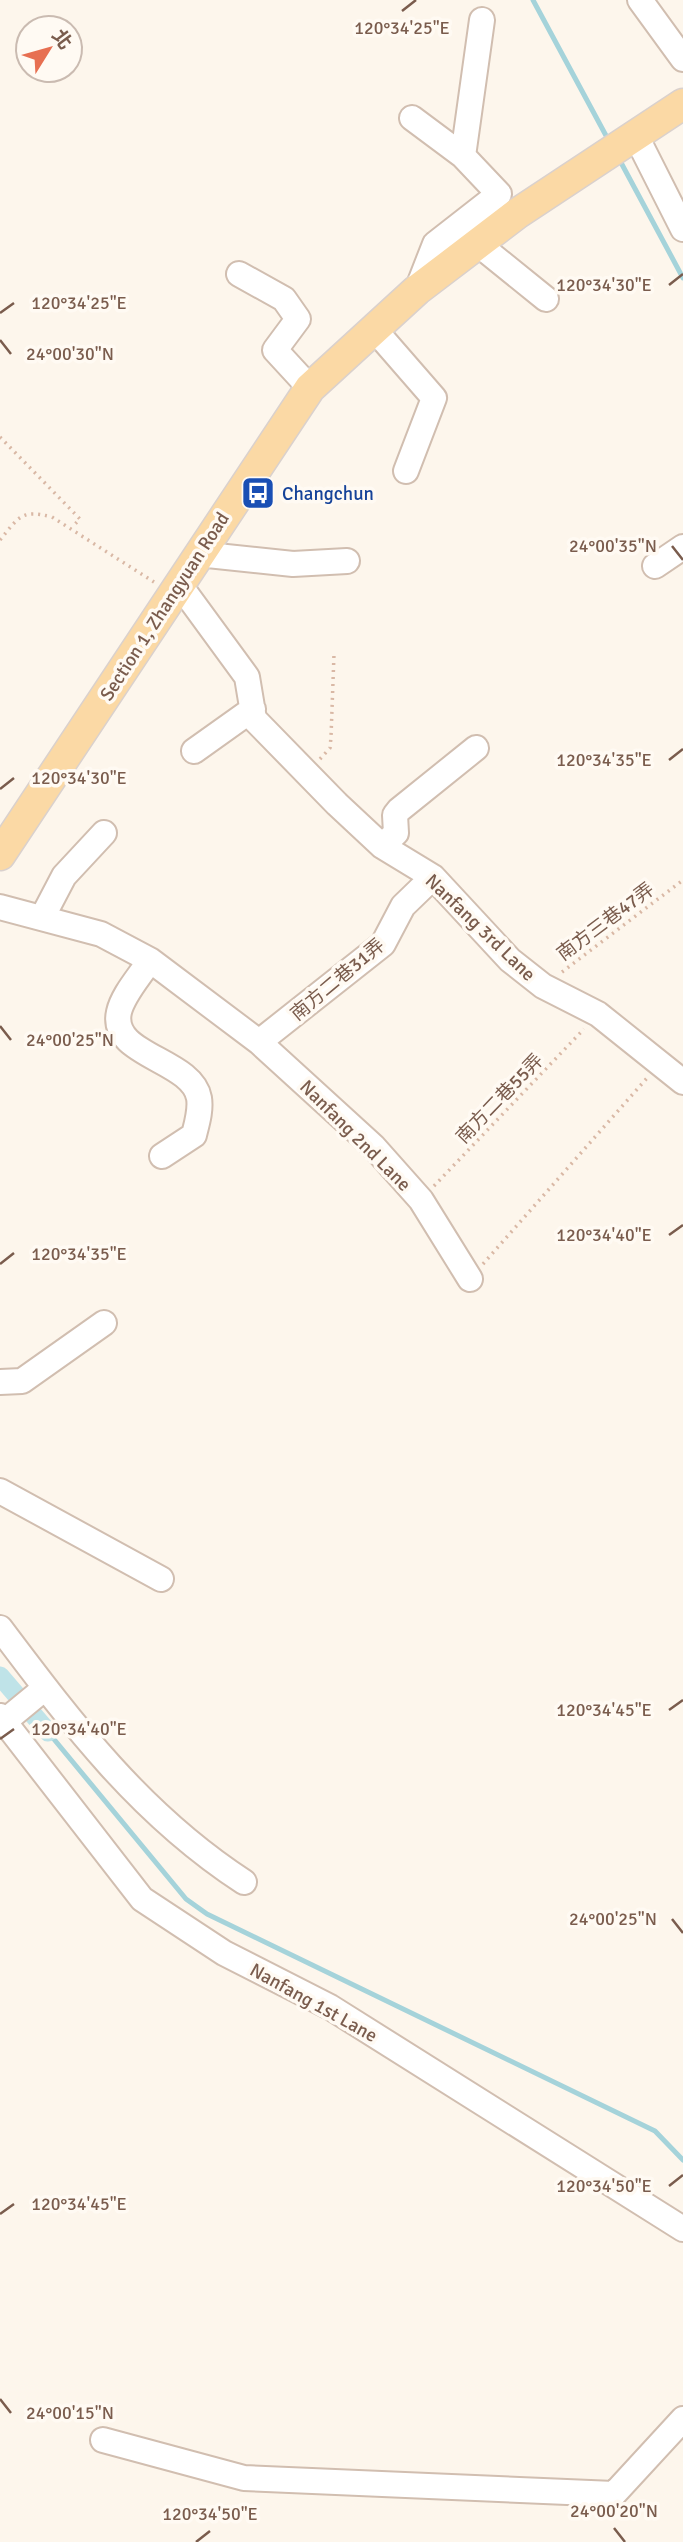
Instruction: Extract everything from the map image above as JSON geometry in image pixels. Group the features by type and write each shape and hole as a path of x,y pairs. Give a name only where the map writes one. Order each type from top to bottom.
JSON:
{"main road":[{"name":"Section 1, Zhangyuan Road","path":"0,855 310,388 417,290 619,145 683,104"}],"lane":[{"path":"640,0 683,59"},
{"path":"464,156 482,20"},
{"path":"412,118 464,156 499,194 435,244 417,290"},
{"path":"619,145 683,229"},
{"path":"478,244 545,299"},
{"path":"239,274 284,299 298,319 275,350 310,388"},
{"path":"374,329 433,398 406,471"},
{"path":"655,566 683,547"},
{"path":"198,554 293,564 347,561"},
{"name":"Nanfang 3rd Lane","path":"174,592 247,677 254,719 307,773 383,846 433,877 510,960 543,986 598,1014 683,1082"},
{"path":"194,751 253,709"},
{"path":"383,846 396,833 395,815 476,748"},
{"path":"42,918 64,876 104,833"},
{"name":"南方二巷31弄","path":"259,1042 383,944 403,906 433,877"},
{"name":"Nanfang 2nd Lane","path":"0,907 101,934 150,960 259,1042 373,1146 421,1200 470,1279"},
{"path":"150,960 119,1012 120,1029 129,1043 171,1066 190,1083 199,1096 194,1135 162,1156"},
{"path":"0,1382 22,1381 104,1323"},
{"path":"0,1491 161,1579"},
{"path":"0,1628 95,1752 166,1824 208,1859 244,1882"},
{"path":"2,1718 45,1688"},
{"name":"Nanfang 1st Lane","path":"2,1718 142,1899 224,1953 330,2007 683,2229"},
{"path":"103,2440 244,2478 614,2494 683,2419"}],"path":[{"path":"0,437 80,519 72,527"},
{"path":"0,540 21,515 33,512 52,517 174,592"},
{"path":"307,773 330,748 334,654"},
{"name":"南方三巷47弄","path":"543,986 683,880"},
{"name":"南方二巷55弄","path":"421,1200 598,1014"},
{"path":"470,1279 659,1063"}],"waterway":[{"path":"533,0 610,143"},
{"path":"618,157 683,278"},
{"path":"0,1676 48,1732"},
{"path":"48,1732 186,1899 207,1914 655,2131 683,2160"}],"place":[{"name":"Changchun","path":"258,493"}]}
